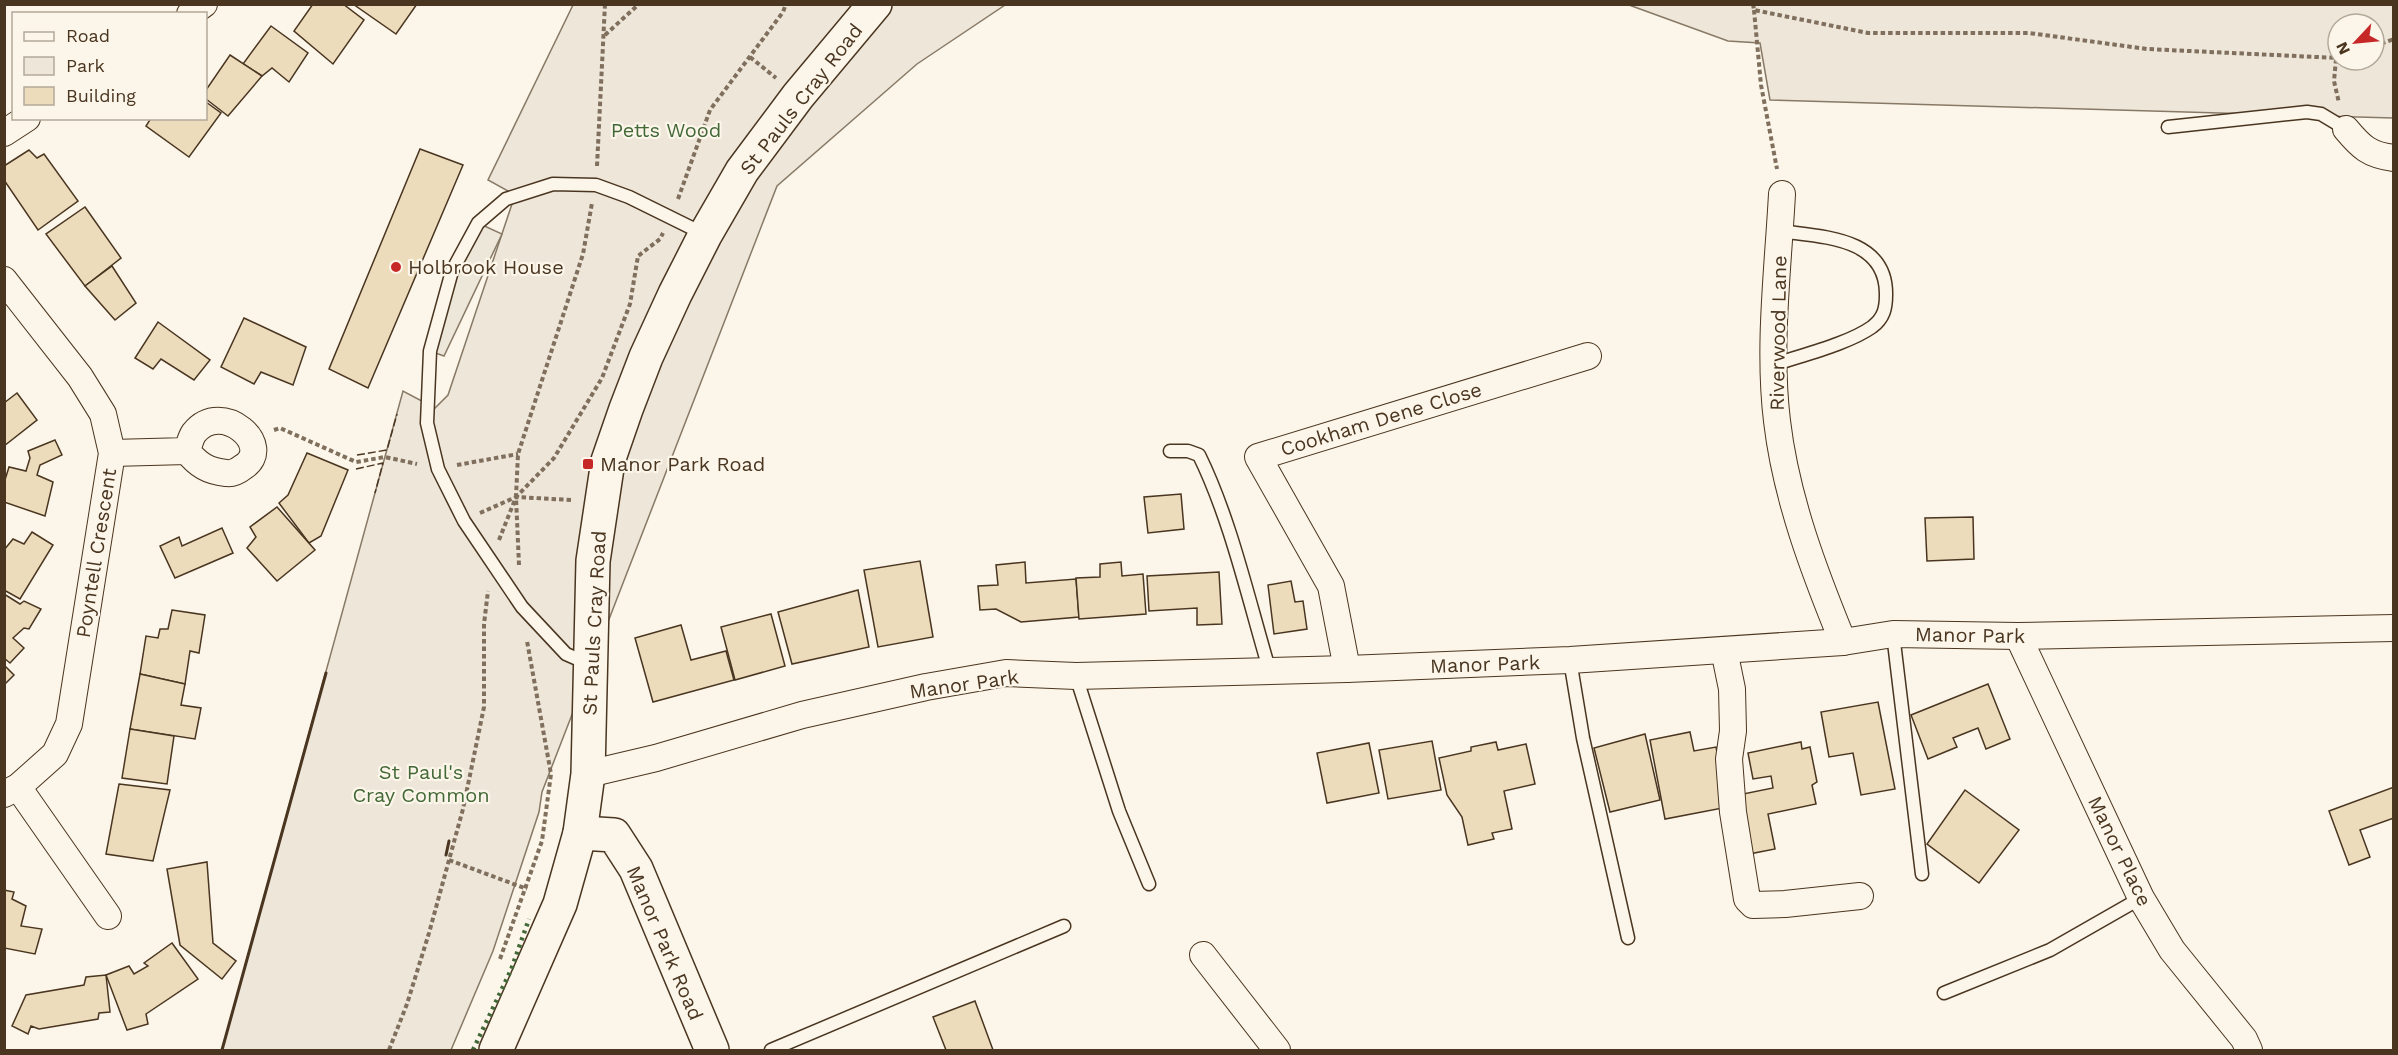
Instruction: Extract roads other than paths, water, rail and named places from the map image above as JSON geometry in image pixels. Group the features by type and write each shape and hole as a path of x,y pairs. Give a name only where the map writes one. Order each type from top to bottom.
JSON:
{"main road":[{"name":"St Pauls Cray Road","path":"496,1050 560,904 580,832 588,774 593,561 608,460 626,409 646,357 705,235 742,171 798,96 876,4"},
{"name":"Manor Park Road","path":"580,832 614,836 636,869 712,1050"}],"street":[{"path":"4,133 24,120"},
{"path":"2346,129 2360,145 2372,154 2394,159"},
{"name":"Riverwood Lane","path":"1782,194 1773,365 1776,421 1787,480 1814,569 1843,642"},
{"name":"Poyntell Crescent","path":"4,280 80,377 103,414 112,453 69,724 55,754 11,791"},
{"name":"Cookham Dene Close","path":"1347,669 1331,586 1258,458 1588,356"},
{"path":"225,421 240,428 251,439 254,452 246,466 231,474 210,471 196,462 188,451 194,434 209,422 225,421"},
{"path":"112,453 188,451"},
{"name":"Manor Park","path":"588,774 656,758 802,715 926,687 1006,673 1076,676 1270,672 1570,660 1843,642 1893,634 2018,636 2394,628"},
{"name":"Manor Place","path":"2018,636 2141,898 2172,950 2244,1039 2249,1050"},
{"path":"1724,650 1732,689 1733,731 1729,759 1733,812 1747,898 1753,905 1860,896"},
{"path":"11,791 108,916"},
{"path":"1203,955 1277,1050"}],"lane":[{"path":"2168,126 2307,112 2321,114 2346,129"},
{"path":"589,664 566,654 522,607 464,521 438,469 427,423 430,351 453,271 478,223 506,199 553,184 596,185 629,197 705,235"},
{"path":"1773,365 1856,336 1873,326 1882,317 1886,304 1886,285 1881,269 1871,256 1858,246 1838,239 1780,231"},
{"path":"1170,451 1188,451 1199,455 1206,470 1221,509 1270,672"},
{"path":"1893,634 1922,873"},
{"path":"1570,660 1583,738 1628,938"},
{"path":"1076,676 1119,811 1149,884"},
{"path":"1944,993 2050,950 2141,898"},
{"path":"771,1050 1064,927"}],"place":[{"name":"Holbrook House","path":"396,267"},
{"name":"Manor Park Road","path":"588,464"}],"park label":[{"name":"Petts Wood","path":"666,130"},
{"name":"St Paul's Cray Common","path":"421,784"}]}
